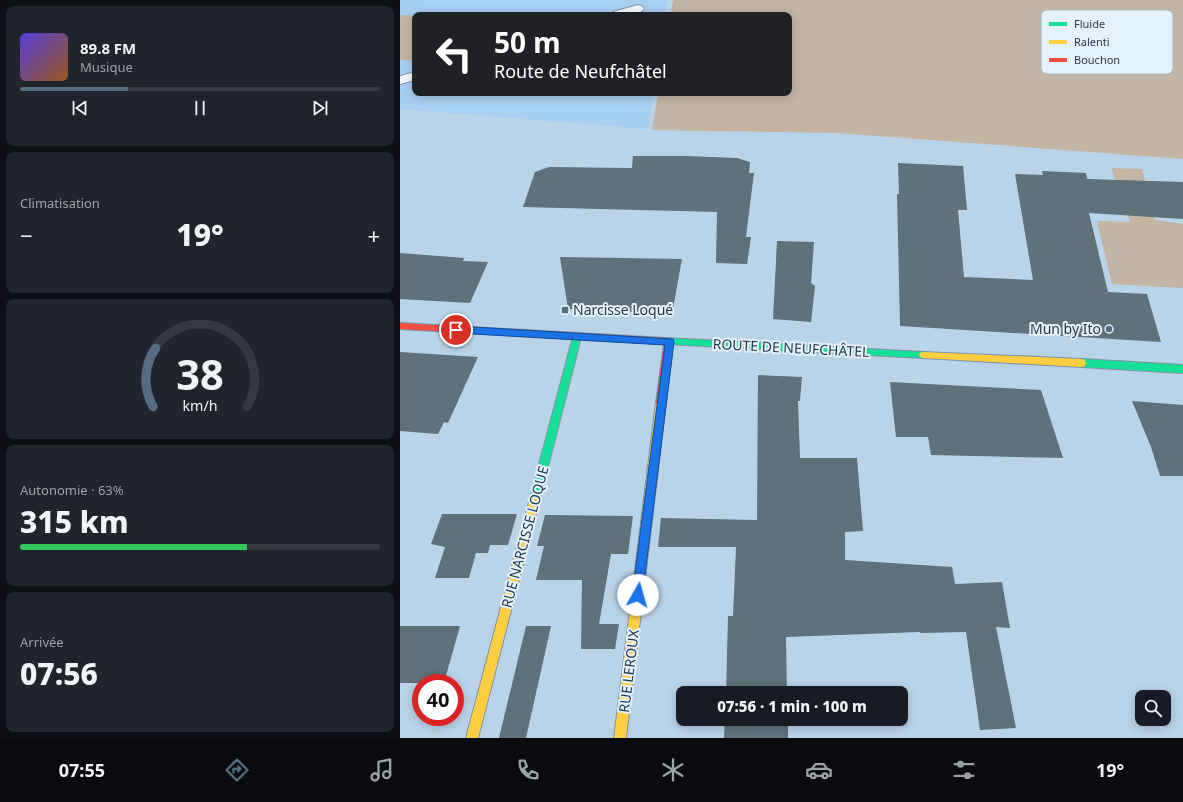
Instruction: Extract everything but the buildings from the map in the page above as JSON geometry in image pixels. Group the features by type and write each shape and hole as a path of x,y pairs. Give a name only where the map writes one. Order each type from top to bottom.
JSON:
{"main road":[{"name":"ROUTE DE NEUFCHÂTEL","path":"400,326 669,342 1183,369"},
{"name":"RUE NARCISSE LOQUE","path":"472,738 577,336"},
{"name":"RUE LEROUX","path":"620,738 669,342"}],"lane":[{"path":"628,12 638,9"},
{"path":"400,80 412,77"}],"shaded area":[{"path":"400,0 667,0 665,12 412,12 412,96 653,96 648,129 400,109"},
{"path":"673,0 1183,0 1183,159 837,133 652,130 658,96 792,96 792,12 671,12"},
{"path":"400,15 412,16 412,61 400,60"},
{"path":"1111,168 1142,169 1155,220 1183,224 1183,288 1112,284 1097,221 1130,222"}],"traffic: fast":[{"path":"534,502 577,337"},
{"path":"666,341 923,355"},
{"path":"1082,363 1183,369"}],"traffic: slow":[{"path":"923,355 1082,363"},
{"path":"620,738 661,403"},
{"path":"472,738 534,502"}],"traffic: jam":[{"path":"400,326 666,341"},
{"path":"661,403 669,342"}],"place":[{"name":"Narcisse Loqué","path":"565,310"},
{"name":"Mun by Ito","path":"1109,329"}],"route":[{"path":"456,330 558,334 669,342 638,595"}]}
